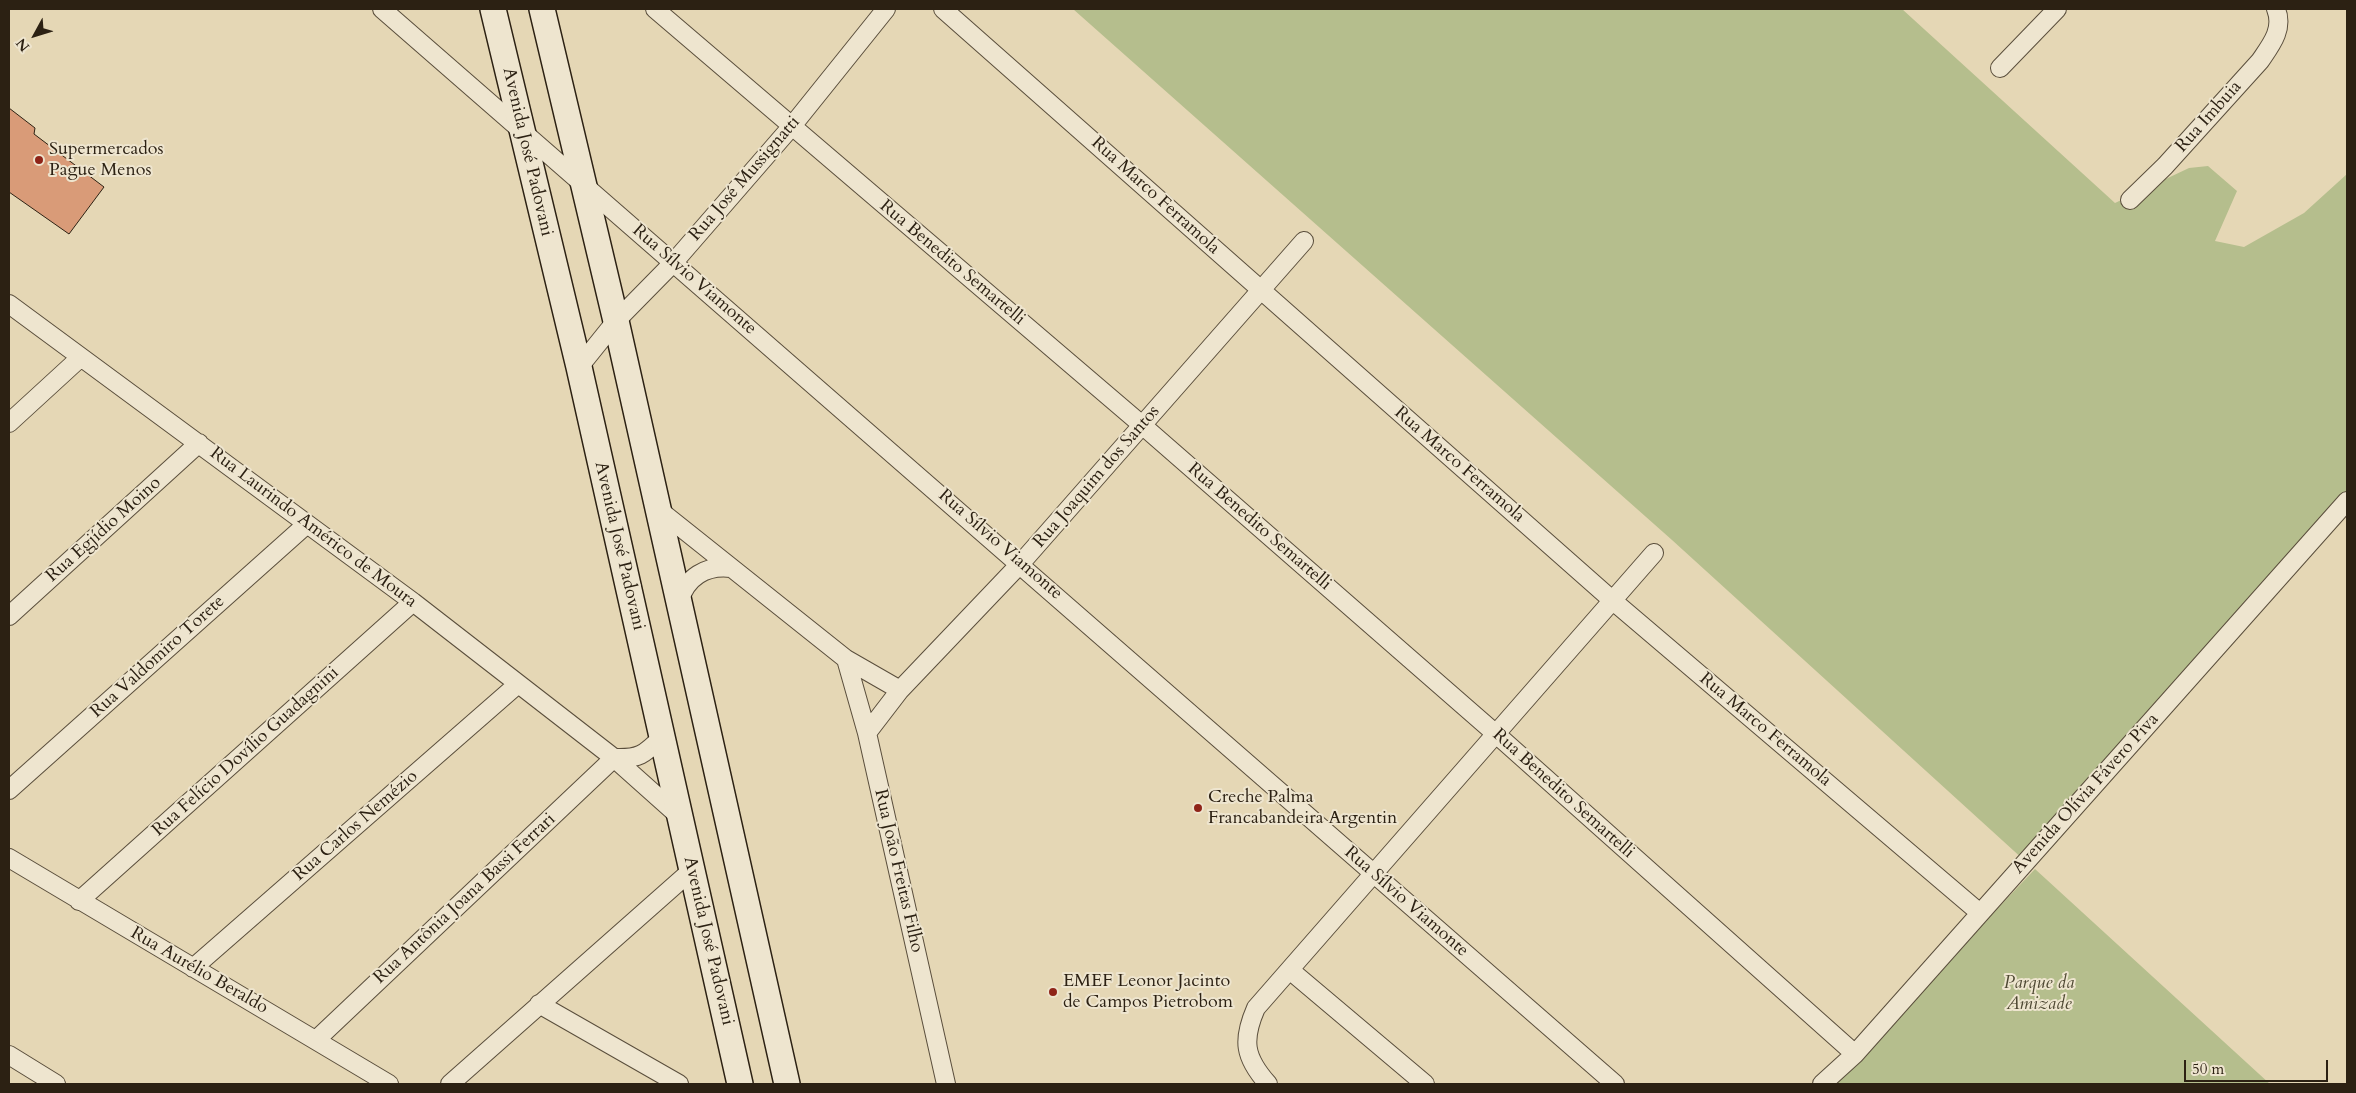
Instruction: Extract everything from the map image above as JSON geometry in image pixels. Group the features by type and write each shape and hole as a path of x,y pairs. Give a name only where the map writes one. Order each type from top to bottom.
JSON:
{"street":[{"name":"Rua Sílvio Viamonte","path":"382,9 1021,563 1375,875 1616,1084"},
{"name":"Avenida José Padovani","path":"493,9 579,367 740,1084"},
{"path":"542,9 616,321 787,1084"},
{"name":"Rua Benedito Semartelli","path":"655,9 1142,425 1496,734 1855,1054"},
{"name":"Rua José Mussignatti","path":"579,367 616,321 674,262 792,126 886,9"},
{"name":"Rua Marco Ferramola","path":"943,9 1612,600 1980,913"},
{"name":"Rua Imbuia","path":"2130,200 2165,166 2260,61 2271,45 2279,28 2276,9"},
{"path":"2000,68 2050,11"},
{"name":"Rua Joaquim dos Santos","path":"867,733 900,690 1021,563 1304,241"},
{"name":"Rua Laurindo Américo de Moura","path":"9,304 413,602 614,758 679,816"},
{"path":"9,422 82,357"},
{"name":"Rua Egjídio Moino","path":"9,616 199,443"},
{"name":"Avenida Olívia Fávero Piva","path":"1822,1084 1855,1054 2347,501"},
{"path":"659,510 846,660 900,690"},
{"name":"Rua Valdomiro Torete","path":"9,790 307,524"},
{"path":"1268,1084 1258,1072 1246,1042 1247,1028 1256,1008 1291,971 1654,554"},
{"path":"679,602 686,584 700,572 720,566 731,568"},
{"name":"Rua Felício Dovílio Guadagnini","path":"79,901 413,602"},
{"name":"Rua João Freitas Filho","path":"846,660 867,733 946,1084"},
{"name":"Rua Carlos Nemézio","path":"193,968 518,684"},
{"path":"614,758 641,756 662,737"},
{"name":"Rua Antônia Joana Bassi Ferrari","path":"316,1040 614,758"},
{"name":"Rua Aurélio Beraldo","path":"9,858 389,1084"},
{"path":"450,1084 692,870"},
{"path":"1291,971 1425,1084"},
{"path":"539,1004 679,1084"},
{"path":"9,1055 56,1084"}],"green space":[{"path":"1073,9 1902,9 2115,203 2189,168 2208,166 2237,191 2215,241 2244,247 2304,213 2347,174 2347,494 2025,861 1672,540"},
{"name":"Parque da Amizade","path":"2035,869 2270,1084 1831,1084"}],"building":[{"name":"Supermercados Pague Menos","path":"9,108 35,128 34,134 104,187 69,234 9,192"}],"place":[{"name":"Supermercados Pague Menos","path":"39,160"},
{"name":"Creche Palma Francabandeira Argentin","path":"1198,808"},
{"name":"EMEF Leonor Jacinto de Campos Pietrobom","path":"1053,992"}]}
